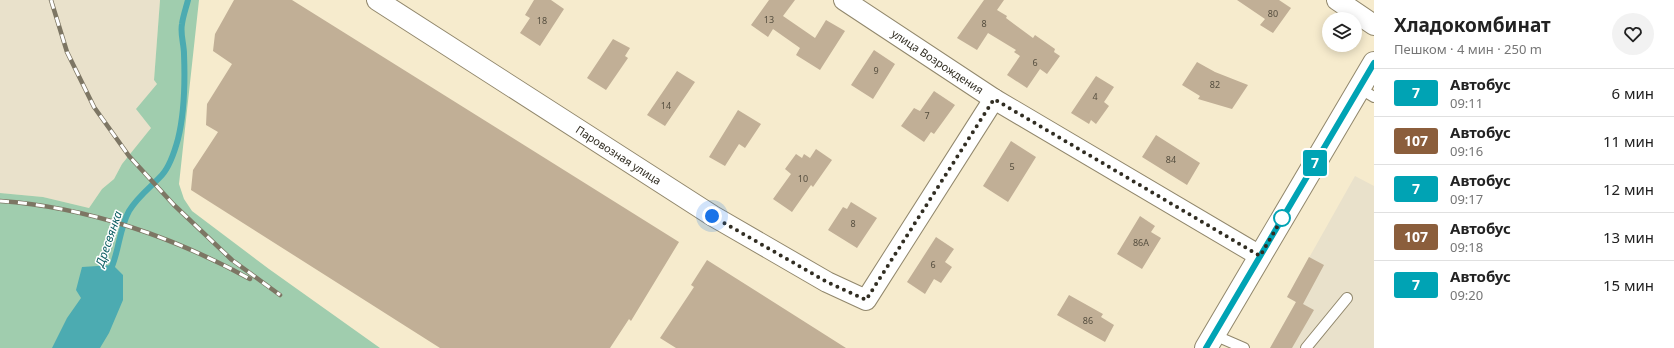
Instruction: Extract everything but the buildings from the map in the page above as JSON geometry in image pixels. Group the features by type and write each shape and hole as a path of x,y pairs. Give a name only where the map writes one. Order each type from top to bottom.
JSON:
{"street":[{"name":"Паровозная улица","path":"377,0 712,216 827,282 866,300 994,99"},
{"name":"улица Возрождения","path":"844,0 994,99 1260,256"},
{"path":"1336,0 1374,25"},
{"path":"1210,341 1260,256 1367,92 1374,63"}],"lane":[{"path":"1306,348 1347,298"},
{"path":"1210,341 1244,348"}],"shaded area":[{"path":"0,0 160,0 154,80 157,84 151,128 122,164 114,179 102,189 89,208 43,197 0,193"},
{"path":"1355,176 1374,186 1374,348 1270,348 1296,302 1287,297"}],"green space":[{"path":"160,0 199,0 179,184 184,199 192,211 269,269 380,348 0,348 0,193 43,197 89,208 102,189 114,179 122,164 151,128 136,109 157,84 154,80"}],"water":[{"path":"113,265 123,275 123,300 109,333 100,348 52,348 67,318 81,298 76,290 82,267"}],"waterway":[{"name":"Дресвянка","path":"110,271 123,225 129,211 140,196 165,171 172,158 177,143 182,119 184,86 184,50 182,28 188,0"}],"railway":[{"path":"51,0 67,52 94,107 129,156 174,205 232,260 280,295"},
{"path":"0,201 33,204 65,210 129,226 191,250 250,279"}],"bus line":[{"name":"7","path":"1206,348 1374,63"}],"route":[{"path":"712,216 827,282 866,300 994,99 1260,256 1283,217 1282,218"}]}
